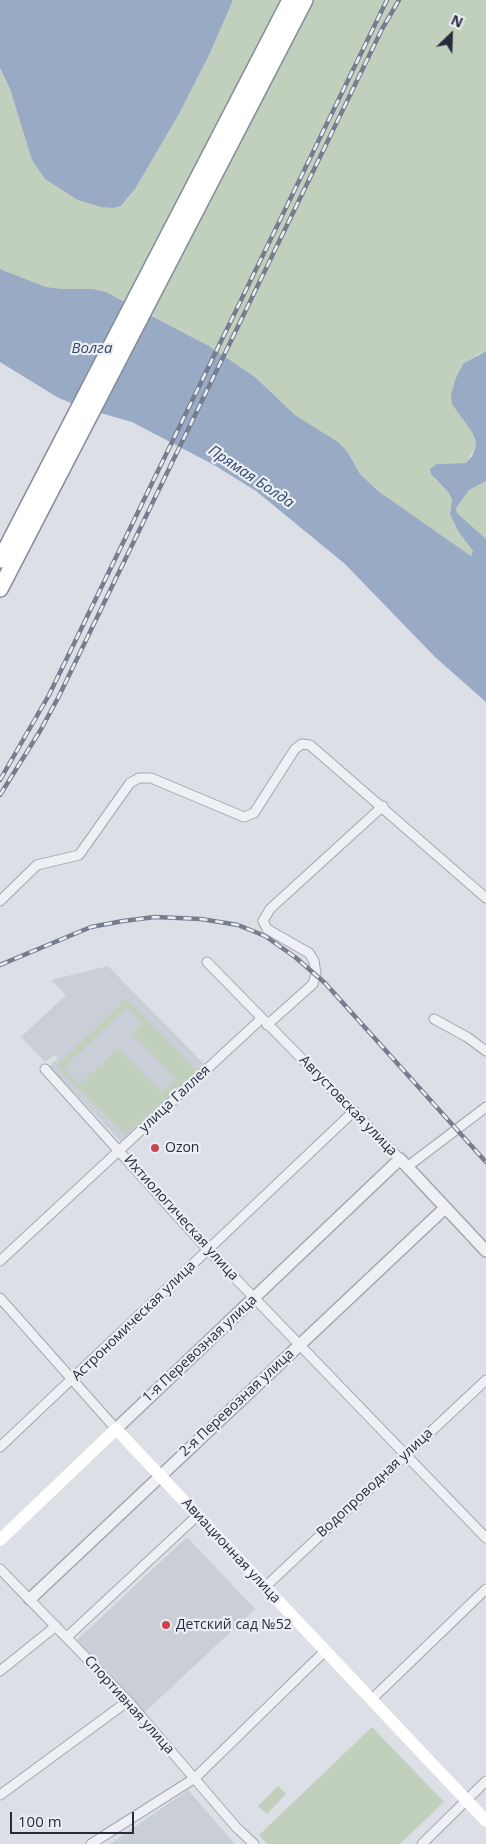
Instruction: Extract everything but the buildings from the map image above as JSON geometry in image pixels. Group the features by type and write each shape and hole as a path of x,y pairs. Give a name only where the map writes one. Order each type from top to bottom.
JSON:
{"highway":[{"path":"0,560 31,512 167,250 290,0"},
{"path":"167,250 305,0"},
{"path":"0,589 31,512"}],"main road":[{"name":"Авиационная улица","path":"116,1429 486,1821"},
{"name":"1-я Перевозная улица","path":"0,1540 116,1429"}],"street":[{"path":"0,901 37,865 79,855 130,783 139,778 151,778 244,817 254,813 295,749 302,744 310,745 383,806 486,898"},
{"name":"улица Галлея","path":"0,1261 119,1150 264,1022 313,984 316,974 314,961 309,953 267,929 263,921 270,909 383,806"},
{"name":"Августовская улица","path":"207,962 264,1022 354,1110 486,1251"},
{"path":"434,1019 467,1037 486,1051"},
{"name":"Ихтиологическая улица","path":"45,1070 208,1250 486,1538"},
{"path":"404,1163 486,1107"},
{"name":"Астрономическая улица","path":"0,1447 354,1110"},
{"name":"1-я Перевозная улица","path":"116,1429 254,1298 404,1163"},
{"name":"2-я Перевозная улица","path":"30,1599 445,1208"},
{"name":"Авиационная улица","path":"0,1298 116,1429"},
{"name":"Водопроводная улица","path":"265,1587 486,1380"},
{"path":"67,1637 198,1515"},
{"name":"Спортивная улица","path":"0,1569 128,1701 236,1827 254,1844"},
{"path":"371,1700 486,1589"},
{"path":"0,1671 56,1626"},
{"path":"91,1844 194,1778 325,1651"},
{"path":"0,1795 128,1701"},
{"path":"422,1844 486,1781"}],"shaded area":[{"path":"108,966 205,1065 122,1143 52,1069 50,1066 58,1058 54,1055 45,1062 21,1037 66,995 51,980"},
{"name":"Детский сад №52","path":"187,1537 255,1609 144,1713 77,1640"},
{"path":"188,1790 235,1844 110,1844"}],"green space":[{"path":"233,0 486,0 486,351 476,355 466,423 472,432 476,446 466,463 437,464 435,479 449,493 452,500 450,514 458,531 473,551 471,556 378,491 360,474 347,451 338,442 295,415 255,377 209,346 119,298 93,289 46,287 0,269 0,68 10,89 32,160 45,179 114,208 122,206 135,189 179,114 210,53"},
{"path":"486,481 486,539 457,513 456,508 469,490"},
{"path":"126,999 197,1071 125,1135 56,1066","holes":["127,1007 142,1023 132,1033 176,1079 162,1093 118,1048 80,1084 64,1068"]},
{"path":"372,1727 444,1802 400,1844 267,1844 259,1835"},
{"path":"278,1786 286,1794 267,1814 258,1806"}],"water":[{"path":"0,0 233,0 210,53 179,114 135,189 121,206 114,208 101,207 78,200 45,179 32,160 10,89 0,68"},
{"name":"Волга","path":"0,269 46,287 93,289 106,292 209,346 255,377 295,415 338,442 347,451 360,474 378,491 471,556 473,551 458,531 450,514 452,500 449,493 431,474 430,469 437,464 466,463 472,456 476,446 475,440 472,432 452,404 451,395 463,364 486,351 486,481 469,490 456,508 457,513 486,539 486,702 435,657 345,564 256,491 214,465 132,422 80,407 57,397 0,362"}],"railway":[{"path":"0,780 49,695 387,0"},
{"path":"0,795 58,698 382,29 399,0"},
{"path":"0,965 91,927 123,921 155,917 201,919 238,925 265,936 295,957 325,983 486,1162"}],"place":[{"name":"Ozon","path":"155,1148"},
{"name":"Детский сад №52","path":"166,1625"}],"water label":[{"name":"Прямая Болда","path":"251,477"}]}
